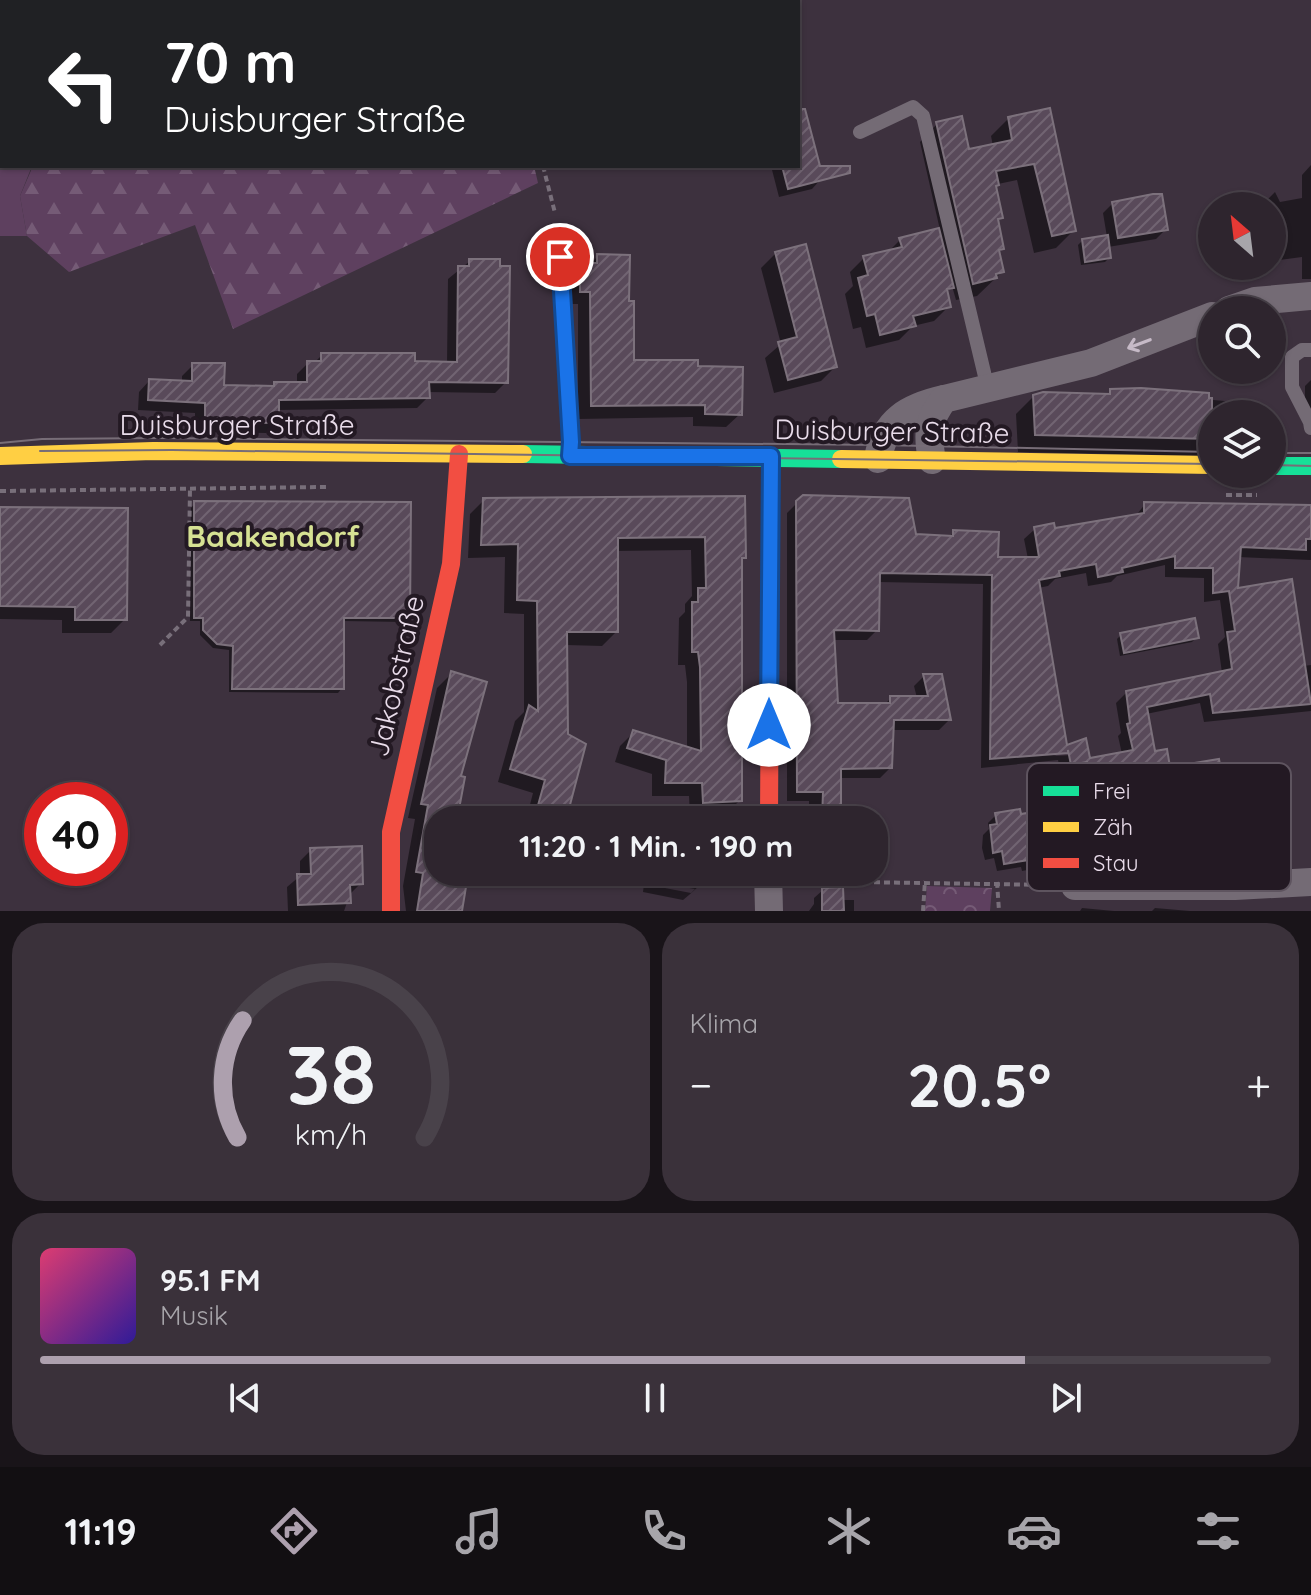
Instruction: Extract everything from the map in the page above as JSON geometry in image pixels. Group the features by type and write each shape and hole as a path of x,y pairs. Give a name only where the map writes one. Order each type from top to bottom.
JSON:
{"main road":[{"name":"Duisburger Straße","path":"0,456 141,452 771,456 1198,465"},
{"name":"Jakobstraße","path":"391,911 391,832 451,564 459,454"},
{"path":"769,806 771,456"},
{"path":"1286,466 1311,466"}],"street":[{"path":"1286,298 1311,296"},
{"path":"878,459 888,428 920,404 1091,363 1198,321"},
{"path":"932,460 928,425 944,399"},
{"path":"1291,883 1311,882"},
{"path":"768,886 769,911"}],"lane":[{"path":"860,132 913,107 923,116 988,389"},
{"path":"558,231 570,456"},
{"path":"1311,350 1302,350 1292,357 1292,387 1311,428"}],"path":[{"path":"544,168 552,193 558,231"},
{"path":"160,645 188,617 190,488"},
{"path":"888,880 1027,884"},
{"path":"923,911 925,881"},
{"path":"997,882 999,911"}],"green space":[{"path":"0,168 31,168 20,196 27,236 0,236"},
{"path":"32,168 534,168 538,183 233,329 195,225 69,272 27,236 20,196"},
{"path":"927,886 992,888 990,911 925,911"}],"building":[{"path":"1050,108 1076,231 1052,236 1034,164 996,171 1003,218 998,219 1004,249 999,250 1004,272 996,274 997,278 973,284 936,122 962,116 969,149 1012,140 1008,117"},
{"path":"800,109 805,109 820,166 850,166 850,173 788,189 783,168 800,168"},
{"path":"1162,194 1168,230 1118,238 1112,202"},
{"path":"939,228 954,288 947,289 951,307 913,316 916,326 880,335 875,314 867,316 858,278 868,275 863,256 902,247 899,238"},
{"path":"1108,235 1111,258 1085,262 1082,239"},
{"path":"806,244 837,367 788,380 778,342 797,337 775,252"},
{"path":"597,254 630,255 629,301 634,301 634,360 698,360 698,366 743,367 742,415 705,414 705,405 591,406 590,292 580,292 580,263 597,263"},
{"path":"469,259 500,259 500,266 510,266 508,383 429,382 430,398 279,400 279,423 205,422 205,403 148,400 149,379 192,381 192,363 225,363 224,385 274,386 274,382 307,382 307,361 321,361 321,353 415,353 415,361 457,362 458,266 469,266"},
{"path":"1110,389 1209,393 1212,400 1198,400 1198,439 1035,435 1033,395 1043,392 1110,394"},
{"path":"803,495 909,498 916,534 953,536 953,530 999,532 998,557 1039,557 1034,527 1054,523 1055,528 1144,513 1144,502 1311,505 1311,539 1306,539 1306,550 1241,547 1238,588 1292,579 1311,704 1213,713 1210,694 1147,707 1155,751 1167,749 1169,763 1071,763 1068,750 1068,753 990,759 992,575 880,573 879,631 834,630 838,703 890,703 890,696 928,696 923,674 942,674 951,720 894,720 892,768 841,769 841,806 822,806 823,792 797,792 796,501","holes":["1175,556 1175,568 1213,568 1213,593 1229,591 1235,631 1227,632 1232,669 1126,691 1130,723 1127,724 1133,750 1090,758 1086,738 1067,745 1039,580 1060,576 1059,571 1096,564 1098,577"]},
{"path":"745,496 742,801 703,803 702,783 665,783 666,760 627,748 633,730 701,751 700,667 698,652 692,652 692,602 698,602 698,588 706,588 705,537 618,538 618,632 567,632 568,734 586,744 570,806 538,806 545,780 510,769 529,705 538,711 537,601 517,600 518,544 481,545 483,498"},
{"path":"194,501 411,502 410,618 344,618 344,689 232,689 233,646 217,644 203,630 203,618 194,618"},
{"path":"0,507 128,508 127,620 75,620 75,607 0,606"},
{"path":"1195,618 1199,638 1124,653 1120,633"},
{"path":"451,671 487,682 461,776 465,777 460,806 421,804"},
{"path":"1219,759 1220,763 1194,763"},
{"path":"1020,809 1021,814 1027,813 1027,860 1004,864 1002,851 993,853 990,825 997,824 995,813"},
{"path":"424,827 424,886 466,886 462,911 417,911 423,873 416,872"},
{"path":"362,846 363,884 350,885 351,903 298,905 297,874 311,874 310,848"},
{"path":"843,887 844,911 822,911 822,888"}],"tram line":[{"path":"0,443 42,439 158,438 880,445 1198,452"},
{"path":"40,451 172,450 1198,464"},
{"path":"1286,453 1311,453"},
{"path":"1286,465 1311,466"}],"traffic: fast":[{"path":"523,454 841,459"},
{"path":"1286,466 1311,466"}],"traffic: slow":[{"path":"0,456 153,451 523,454"},
{"path":"841,459 1198,465"}],"traffic: jam":[{"path":"391,911 391,832 451,564 459,454"},
{"path":"769,806 771,456"}],"district":[{"name":"Baakendorf","path":"273,537"}],"route":[{"path":"560,257 570,456 771,456 769,725"}]}
